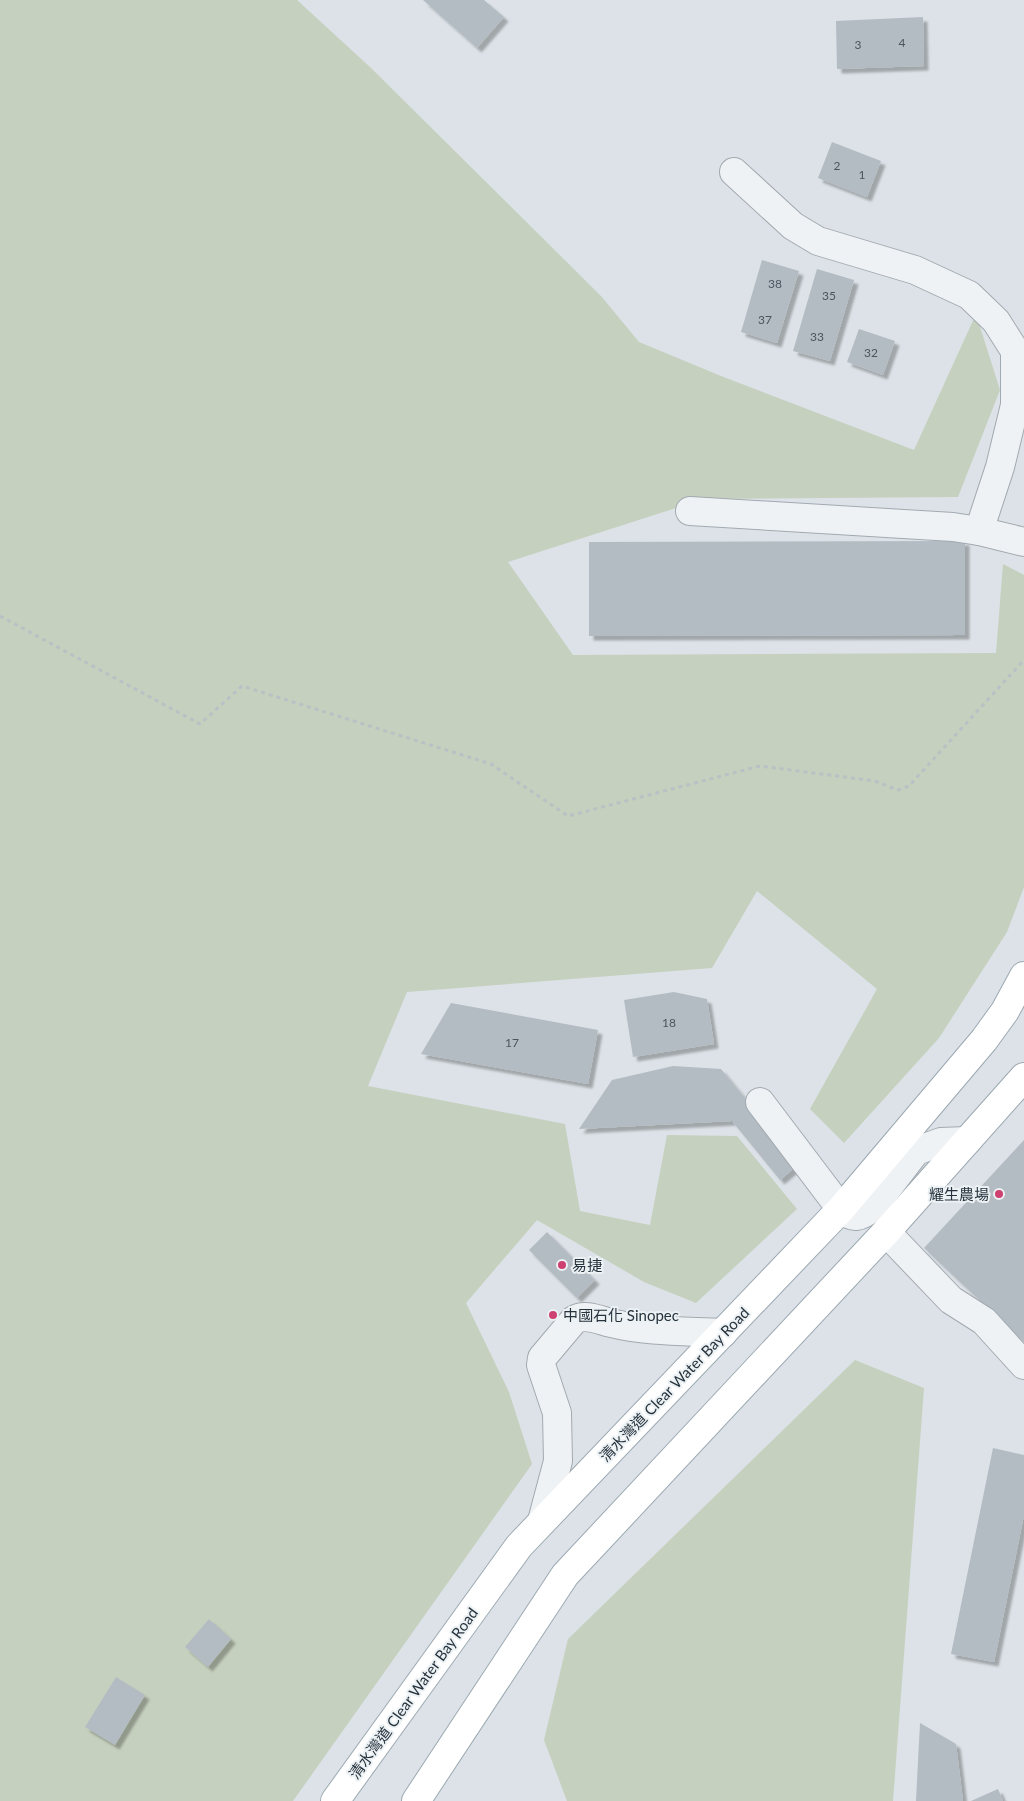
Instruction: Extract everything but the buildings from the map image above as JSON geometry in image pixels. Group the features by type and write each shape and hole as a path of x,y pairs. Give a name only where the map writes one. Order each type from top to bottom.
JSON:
{"main road":[{"name":"清水灣道 Clear Water Bay Road","path":"335,1801 519,1546 842,1208 984,1040 1005,1011 1024,976"},
{"path":"416,1801 565,1575 886,1232 1024,1077"}],"street":[{"path":"734,172 793,226 818,242 915,270 970,295 996,321 1015,351 1015,405 1000,467 979,531"},
{"path":"690,511 953,527 1024,542"},
{"path":"760,1102 849,1216 855,1217 864,1214 873,1207 916,1151 941,1142 967,1141"},
{"path":"886,1232 951,1300 984,1321 1024,1365"},
{"path":"542,1521 558,1461 557,1414 541,1365 542,1358 574,1320 579,1317 588,1317 630,1328 723,1333"}],"path":[{"path":"0,616 200,724 242,686 491,764 568,816 760,766 875,781 898,790 909,786 1024,660"}],"green space":[{"path":"0,0 297,0 370,67 601,296 639,342 721,376 914,450 976,314 1000,390 958,497 704,499 508,562 573,655 996,653 1003,564 1024,575 1024,887 1007,932 939,1038 844,1143 810,1109 877,989 757,891 712,968 407,992 368,1086 565,1124 580,1211 650,1225 667,1135 737,1136 797,1209 696,1303 644,1282 537,1220 466,1303 509,1392 532,1464 293,1801 0,1801"},
{"path":"855,1360 924,1388 893,1801 567,1801 544,1740 568,1639"}],"place":[{"name":"耀生農場","path":"999,1194"},
{"name":"易捷","path":"562,1265"},
{"name":"中國石化 Sinopec","path":"553,1315"}]}
